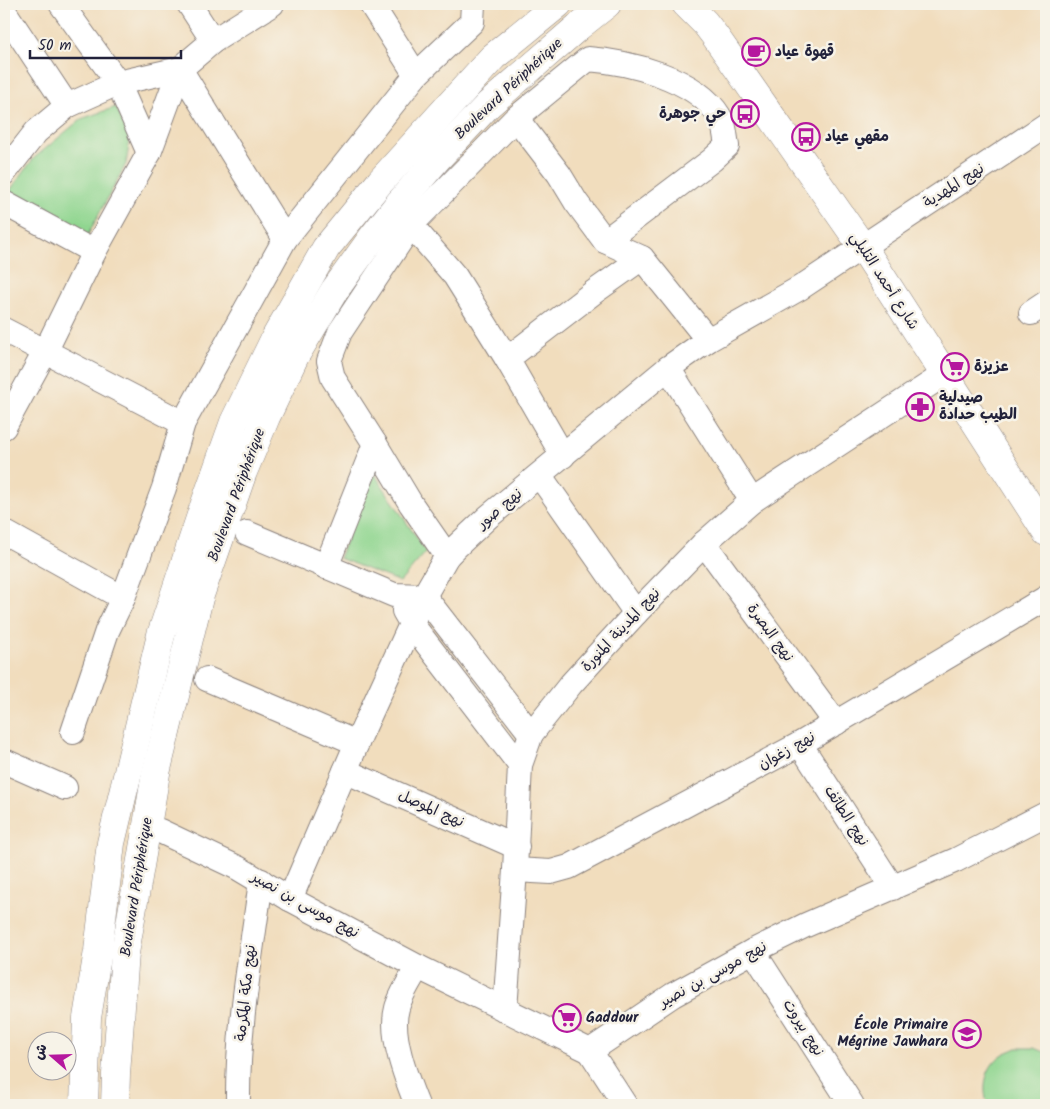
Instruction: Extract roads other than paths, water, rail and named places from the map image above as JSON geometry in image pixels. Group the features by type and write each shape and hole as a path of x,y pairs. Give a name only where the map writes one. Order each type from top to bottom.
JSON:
{"main road":[{"name":"Boulevard Périphérique","path":"84,1105 87,1018 98,951 111,843 161,635 234,422 274,340 326,248 380,182 493,57 558,4"},
{"name":"Boulevard Périphérique","path":"115,1105 125,953 156,773 199,598 243,472 266,417 295,356 334,291 401,201 436,159 488,105 607,4"},
{"name":"شارع أحمد التليلي","path":"686,4 715,36 862,246 1046,532"},
{"path":"715,36 716,4"}],"street":[{"path":"61,4 118,83 149,153"},
{"path":"188,4 213,41"},
{"path":"4,172 36,132 67,106 118,83 180,69 213,41 272,4"},
{"path":"371,4 416,76"},
{"path":"73,732 107,631 123,598 164,488 183,423 285,239 416,76 472,22 473,4"},
{"path":"4,11 67,106"},
{"path":"447,556 411,504 376,444 333,378 329,361 340,332 411,225 516,118 588,59 611,61 643,68 665,76 697,92 719,115 724,125 727,146 721,153 605,240"},
{"path":"4,427 45,352 94,252 149,153 180,69"},
{"path":"180,69 285,239"},
{"path":"516,118 559,174 576,202 605,240 642,258 708,340"},
{"name":"نهج المهدية","path":"862,246 1046,125"},
{"path":"4,203 94,252"},
{"path":"411,225 455,276 507,359 562,456"},
{"name":"نهج صور","path":"290,899 357,742 424,596 447,556 488,517 540,476 668,368 708,340 800,288 862,246"},
{"path":"507,359 594,292 642,258"},
{"path":"4,330 183,423"},
{"path":"668,368 752,501"},
{"name":"نهج المدينة المنورة","path":"505,1010 516,859 520,765 532,734 571,684 636,613 704,543 752,501 945,374"},
{"path":"326,568 376,444"},
{"path":"540,476 636,613"},
{"path":"4,532 123,598"},
{"path":"246,534 394,594 424,596 532,734"},
{"name":"نهج البصرة","path":"704,543 836,724"},
{"path":"394,594 412,623 520,765"},
{"name":"نهج زغوان","path":"516,859 551,872 569,868 836,724 1046,598"},
{"path":"207,679 357,742"},
{"name":"نهج الطائف","path":"800,744 892,888"},
{"path":"4,761 65,788"},
{"name":"نهج الموصل","path":"345,771 516,859"},
{"name":"نهج موسى بن نصير","path":"160,831 230,864 290,899 418,967 590,1051 673,995 753,951 806,925 956,860 1046,814"},
{"name":"نهج مكة المكرمة","path":"238,1105 242,1020 261,881"},
{"name":"نهج بيروت","path":"753,951 852,1105"},
{"path":"417,1105 402,1059 395,1028 396,1010 399,1002 418,967"},
{"path":"590,1051 625,1105"}],"place":[{"name":"قهوة عياد","path":"756,52"},
{"name":"حي جوهرة","path":"745,114"},
{"name":"مقهي عياد","path":"806,137"},
{"name":"عزيزة","path":"955,367"},
{"name":"صيدلية الطيب حدادة","path":"920,407"},
{"name":"Gaddour","path":"567,1018"},
{"name":"École Primaire Mégrine Jawhara","path":"967,1034"}]}
